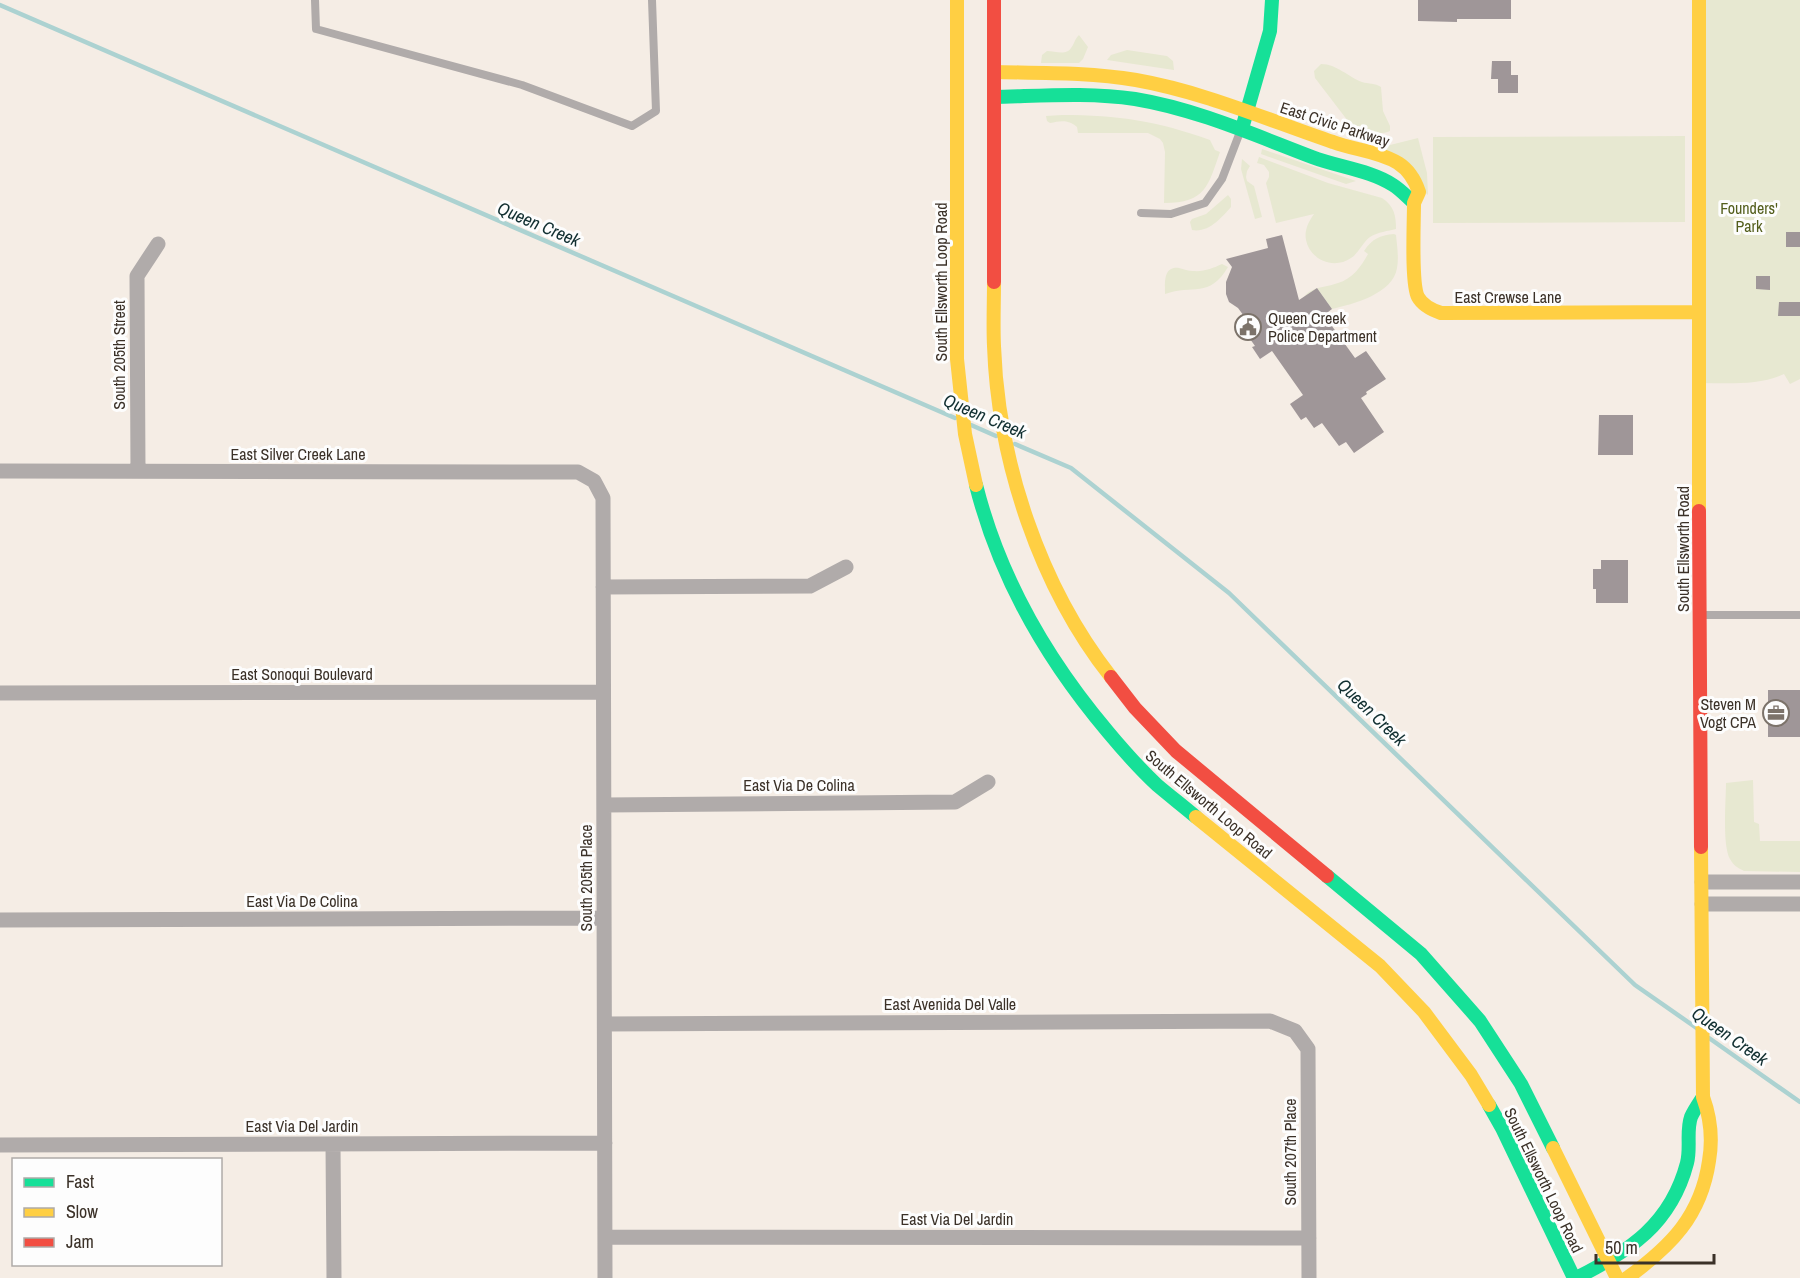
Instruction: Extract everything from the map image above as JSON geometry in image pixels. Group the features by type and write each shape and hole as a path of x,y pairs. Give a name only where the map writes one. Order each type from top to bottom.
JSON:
{"street":[{"name":"South Ellsworth Loop Road","path":"957,0 957,359 964,426 972,472 986,520 1016,596 1076,694 1109,735 1157,785 1380,966 1407,992 1439,1031 1471,1075 1502,1128 1575,1278"},
{"name":"South Ellsworth Loop Road","path":"994,0 994,348 999,406 1006,448 1034,545 1061,602 1095,657 1156,731 1176,751 1421,954 1439,972 1480,1022 1521,1084 1617,1273"},
{"path":"1240,131 1248,112 1270,31 1272,0"},
{"name":"South Ellsworth Road","path":"1575,1278 1617,1273 1647,1264 1665,1247 1695,1210 1702,1197 1707,1180 1712,1133 1711,1118 1703,1097 1699,0"},
{"name":"East Civic Parkway","path":"994,72 1086,74 1126,78 1171,87 1397,162 1415,181 1419,192 1414,203"},
{"path":"994,97 1136,99 1190,113 1325,162 1380,179 1395,186 1414,203"},
{"name":"East Crewse Lane","path":"1414,203 1414,288 1417,297 1430,310 1441,313 1699,312"},
{"name":"South 205th Street","path":"138,471 137,276 158,244"},
{"name":"East Silver Creek Lane","path":"0,471 578,472 594,481"},
{"name":"South 205th Place","path":"594,481 603,498 605,1278"},
{"path":"603,587 810,586 846,567"},
{"name":"East Sonoqui Boulevard","path":"0,693 603,692"},
{"name":"East Via De Colina","path":"604,805 955,802 988,782"},
{"path":"1702,882 1800,882"},
{"path":"1702,904 1800,904"},
{"name":"East Via De Colina","path":"0,920 604,918"},
{"name":"East Avenida Del Valle","path":"604,1024 1270,1021 1294,1031"},
{"name":"South 207th Place","path":"1294,1031 1308,1049 1309,1278"},
{"name":"South Ellsworth Road","path":"1617,1273 1670,1206 1680,1186 1690,1149 1690,1118 1703,1097"},
{"name":"East Via Del Jardin","path":"0,1145 605,1143"},
{"path":"333,1144 334,1278"},
{"name":"East Via Del Jardin","path":"605,1237 1309,1238"}],"lane":[{"path":"315,0 316,29 522,85 632,126 656,111 652,0"},
{"path":"1141,213 1171,214 1205,203 1222,179 1240,131"},
{"path":"1700,615 1800,615"}],"green space":[{"name":"Founders' Park","path":"1699,0 1800,0 1800,379 1790,384 1784,374 1753,382 1699,383"},
{"path":"1079,35 1088,47 1079,63 1041,63 1042,55 1047,51 1069,50"},
{"path":"1127,50 1167,56 1173,61 1174,70 1107,60 1111,55"},
{"path":"1321,64 1337,68 1362,82 1381,87 1383,111 1390,131 1370,132 1359,130 1351,125 1315,78 1314,71"},
{"path":"1046,116 1138,120 1173,128 1210,140 1215,150 1220,152 1208,183 1197,196 1189,200 1164,203 1165,152 1160,139 1148,133 1078,133 1077,127 1070,123 1047,121"},
{"path":"1685,136 1685,222 1433,223 1433,137"},
{"path":"1418,138 1427,173 1428,195 1378,148"},
{"path":"1262,149 1356,181 1346,184 1261,154"},
{"path":"1259,157 1328,183 1382,198 1394,211 1396,229 1370,237 1354,256 1344,261 1330,263 1318,258 1308,247 1306,240 1306,229 1314,214 1276,223 1266,183 1269,172 1264,165 1257,163"},
{"path":"1242,159 1250,166 1246,177 1247,181 1254,186 1262,217 1255,219 1241,169"},
{"path":"1228,195 1231,199 1231,207 1219,220 1204,229 1192,230 1190,222 1192,219 1206,214"},
{"path":"1396,235 1397,268 1394,277 1380,291 1361,301 1332,309 1317,288 1348,279 1356,272 1368,254 1364,251 1370,243 1380,237"},
{"path":"1222,264 1228,267 1221,277 1207,287 1165,294 1166,276 1170,270 1179,268 1201,271"},
{"path":"1753,780 1754,822 1759,824 1760,841 1800,841 1800,872 1744,871 1730,859 1725,833 1726,783"}],"building":[{"path":"1418,0 1511,0 1511,19 1457,19 1457,22 1418,21"},
{"path":"1492,61 1511,61 1511,75 1518,75 1518,93 1498,93 1498,79 1491,79"},
{"path":"1786,232 1800,232 1800,247 1786,247"},
{"path":"1282,235 1299,300 1317,288 1332,309 1324,315 1355,358 1366,351 1386,379 1361,398 1384,432 1354,453 1346,442 1339,446 1322,423 1314,428 1306,417 1301,420 1290,404 1303,395 1272,351 1260,359 1248,336 1255,331 1238,308 1229,302 1226,294 1226,282 1232,267 1226,259 1268,248 1266,239"},
{"path":"1756,276 1770,276 1770,290 1756,289"},
{"path":"1779,302 1800,302 1800,316 1778,316"},
{"path":"1599,415 1633,415 1633,455 1598,455"},
{"path":"1601,560 1628,560 1628,603 1596,603 1593,569 1601,569"},
{"path":"1768,690 1800,690 1800,737 1768,737"}],"waterway":[{"name":"Queen Creek","path":"0,5 955,418"},
{"name":"Queen Creek","path":"971,425 996,436"},
{"name":"Queen Creek","path":"1015,444 1071,468 1229,593 1635,985 1698,1029"},
{"name":"Queen Creek","path":"1709,1038 1800,1102"}],"traffic: fast":[{"path":"1243,125 1270,31 1272,0"},
{"path":"994,97 1100,96 1158,103 1203,116 1312,157 1374,176 1396,187 1414,203"},
{"path":"976,485 998,552 1045,646 1108,732 1157,785 1196,817"},
{"path":"1327,876 1421,954 1480,1021 1521,1084 1553,1148"},
{"path":"1576,1278 1631,1246 1659,1219 1680,1184 1689,1151 1691,1117 1703,1097"},
{"path":"1489,1105 1574,1278"}],"traffic: slow":[{"path":"957,0 957,359 965,434 976,485"},
{"path":"1699,0 1699,511"},
{"path":"994,72 1065,73 1118,77 1161,85 1211,99 1398,163 1413,179 1419,192 1414,203"},
{"path":"1414,203 1416,290 1422,303 1438,312 1699,312"},
{"path":"994,282 997,390 1014,478 1027,521 1063,603 1086,642 1111,677"},
{"path":"1196,817 1380,966 1424,1012 1471,1075 1489,1105"},
{"path":"1627,1278 1657,1254 1682,1228 1699,1198 1709,1161 1710,1129 1703,1097 1701,847"},
{"path":"1553,1148 1617,1278"}],"traffic: jam":[{"path":"994,0 994,282"},
{"path":"1699,511 1701,847"},
{"path":"1111,677 1135,708 1176,751 1327,876"}],"place":[{"name":"Queen Creek Police Department","path":"1248,327"},
{"name":"Steven M Vogt CPA","path":"1776,713"}]}
